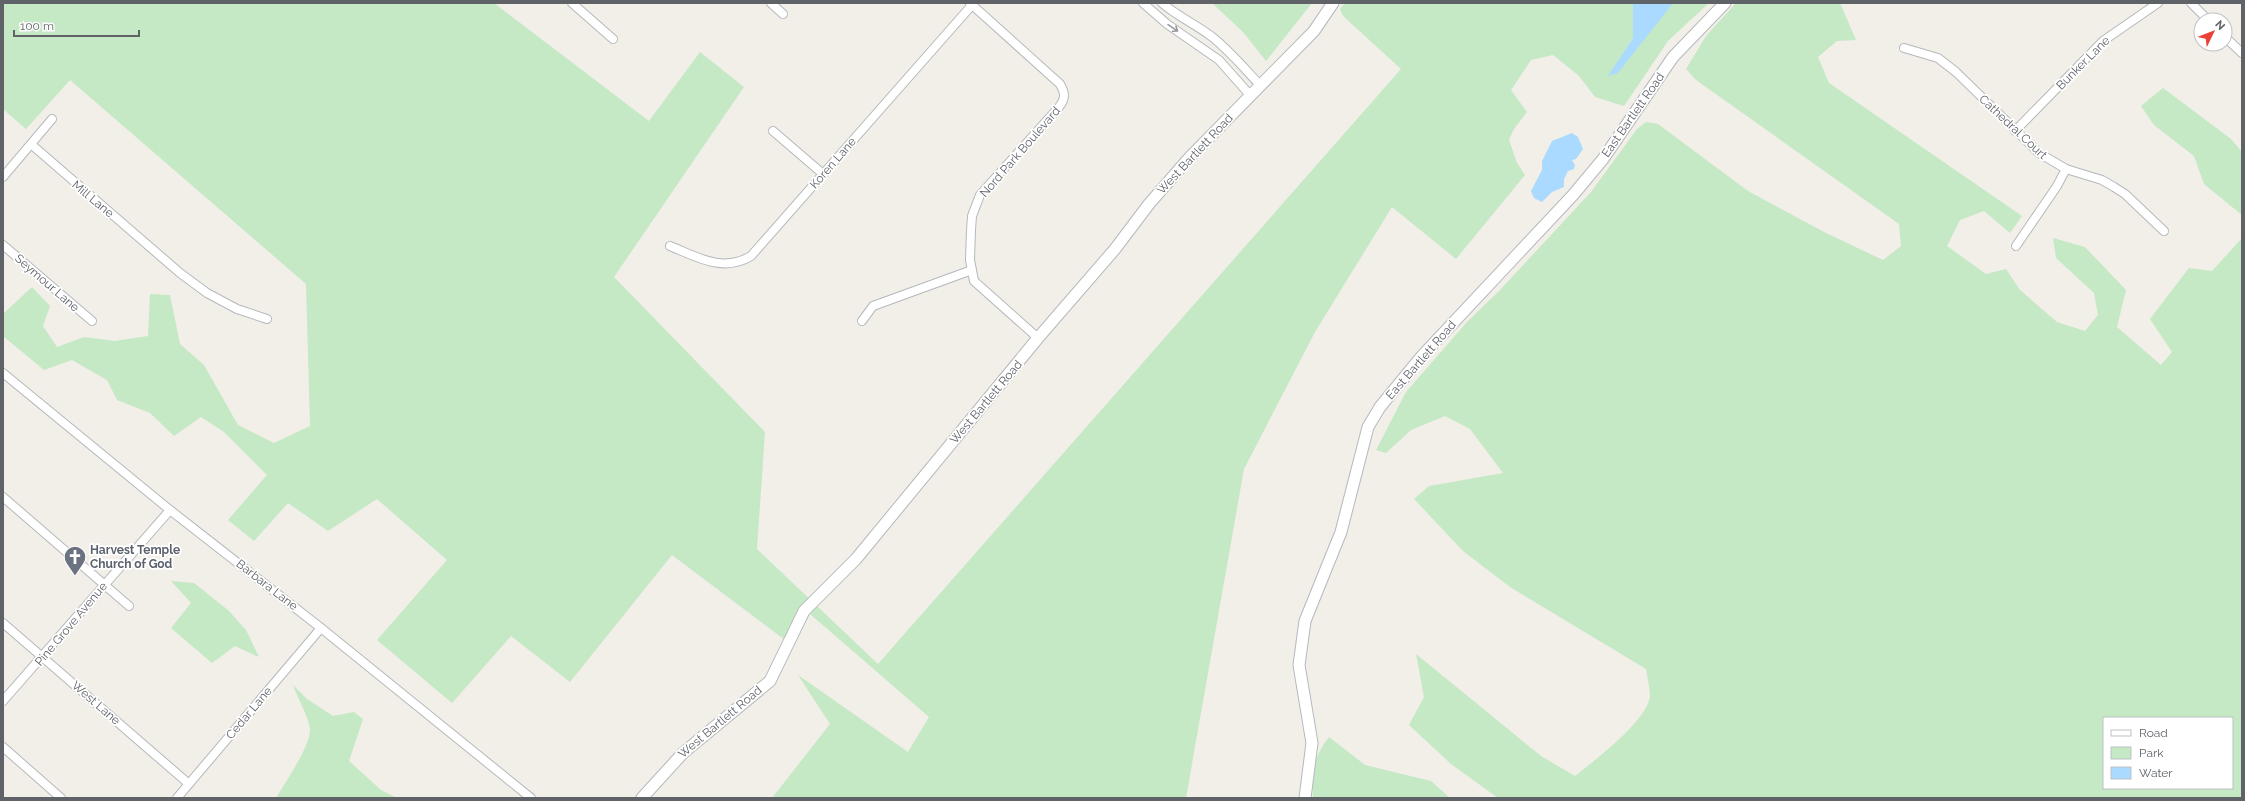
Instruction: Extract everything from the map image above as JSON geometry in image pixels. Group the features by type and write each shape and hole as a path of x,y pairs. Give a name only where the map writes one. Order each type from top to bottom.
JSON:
{"street":[{"path":"572,3 613,39"},
{"path":"771,3 784,14"},
{"path":"1144,3 1167,24 1219,60 1250,95"},
{"path":"1162,3 1178,16 1210,36 1229,52 1260,85"},
{"name":"West Bartlett Road","path":"642,798 683,753 770,681 804,611 856,559 1038,338 1115,249 1149,204 1250,95 1314,31 1333,3"},
{"name":"East Bartlett Road","path":"1305,798 1312,742 1299,665 1305,621 1341,532 1371,422 1380,407 1422,356 1573,195 1603,159 1673,57 1725,3"},
{"name":"Bunker Lane","path":"2015,131 2103,41 2158,3"},
{"path":"2191,3 2200,12"},
{"name":"Koren Lane","path":"670,246 725,265 744,260 751,256 971,4"},
{"name":"Nord Park Boulevard","path":"971,4 1060,84 1065,93 1064,100 1059,107 980,195 972,216 972,270 974,281 1038,338"},
{"path":"2233,44 2242,53"},
{"name":"Cathedral Court","path":"1904,48 1938,58 1947,64 2039,153 2066,169 2096,178 2114,187 2125,194 2164,231"},
{"path":"1219,60 1229,52"},
{"path":"3,177 32,145 52,119"},
{"path":"773,131 823,174"},
{"name":"Mill Lane","path":"32,145 180,273 207,293 237,309 268,319"},
{"path":"2016,246 2057,186 2066,169"},
{"name":"Seymour Lane","path":"3,245 92,322"},
{"path":"862,321 873,306 972,270"},
{"name":"Barbara Lane","path":"3,373 170,510 321,628 531,798"},
{"path":"3,497 129,606"},
{"name":"Pine Grove Avenue","path":"3,701 170,510"},
{"name":"West Lane","path":"3,624 189,784"},
{"name":"Cedar Lane","path":"177,798 321,628"},
{"path":"3,747 61,798"}],"green space":[{"path":"3,3 494,3 649,121 700,52 744,87 614,277 765,432 757,549 878,664 1401,69 1343,16 1340,9 1345,3 1633,3 1633,38 1609,76 1636,49 1670,4 1709,3 1668,41 1624,106 1595,97 1579,76 1553,55 1531,60 1511,90 1527,112 1514,129 1509,140 1517,163 1525,175 1456,259 1392,207 1315,332 1244,469 1186,798 772,798 830,724 798,675 908,752 929,717 810,614 793,646 672,555 570,682 511,636 452,703 377,640 447,560 377,499 328,531 288,503 254,541 228,520 267,475 224,432 201,417 174,436 150,413 117,400 107,380 72,360 44,370 3,336 3,314 32,287 50,306 43,326 57,347 84,337 115,341 148,336 150,294 170,295 180,344 204,365 238,425 274,443 310,426 306,284 70,80 26,129 3,109"},
{"path":"1212,3 1312,3 1266,61 1243,32"},
{"path":"1736,3 1840,3 1856,40 1837,41 1818,57 1829,83 2022,216 2010,233 1984,211 1960,220 1947,246 1986,274 2006,269 2020,290 2057,322 2085,331 2098,315 2094,293 2056,258 2053,238 2085,247 2126,290 2117,327 2161,365 2172,352 2150,319 2189,268 2212,271 2242,238 2242,798 1498,798 1451,764 1409,725 1424,697 1416,654 1541,756 1575,776 1619,739 1640,717 1647,706 1650,690 1646,669 1510,587 1463,551 1414,499 1429,486 1503,473 1470,429 1445,416 1411,430 1386,453 1376,450 1406,392 1467,322 1499,291 1591,192 1637,129 1646,122 1658,124 1748,191 1826,233 1883,260 1901,246 1899,224 1696,80 1686,69 1706,36"},
{"path":"2163,88 2231,139 2242,152 2242,215 2204,184 2194,156 2154,125 2141,106"},
{"path":"171,581 194,583 228,610 246,630 259,657 235,646 212,663 171,628 191,603"},
{"path":"293,685 307,699 333,716 354,712 363,719 349,761 381,790 397,798 276,798 297,764 309,736 309,724"},
{"path":"1329,737 1365,765 1431,781 1450,798 1313,798 1313,773 1320,752"}],"water":[{"path":"1633,3 1673,3 1618,73 1608,76 1633,38"},
{"path":"1572,133 1578,137 1583,149 1576,159 1572,160 1575,165 1574,169 1568,171 1564,179 1564,187 1552,192 1542,202 1534,198 1531,191 1542,170 1542,161 1552,141"}],"place":[{"name":"Harvest Temple Church of God","path":"75,576"}]}
